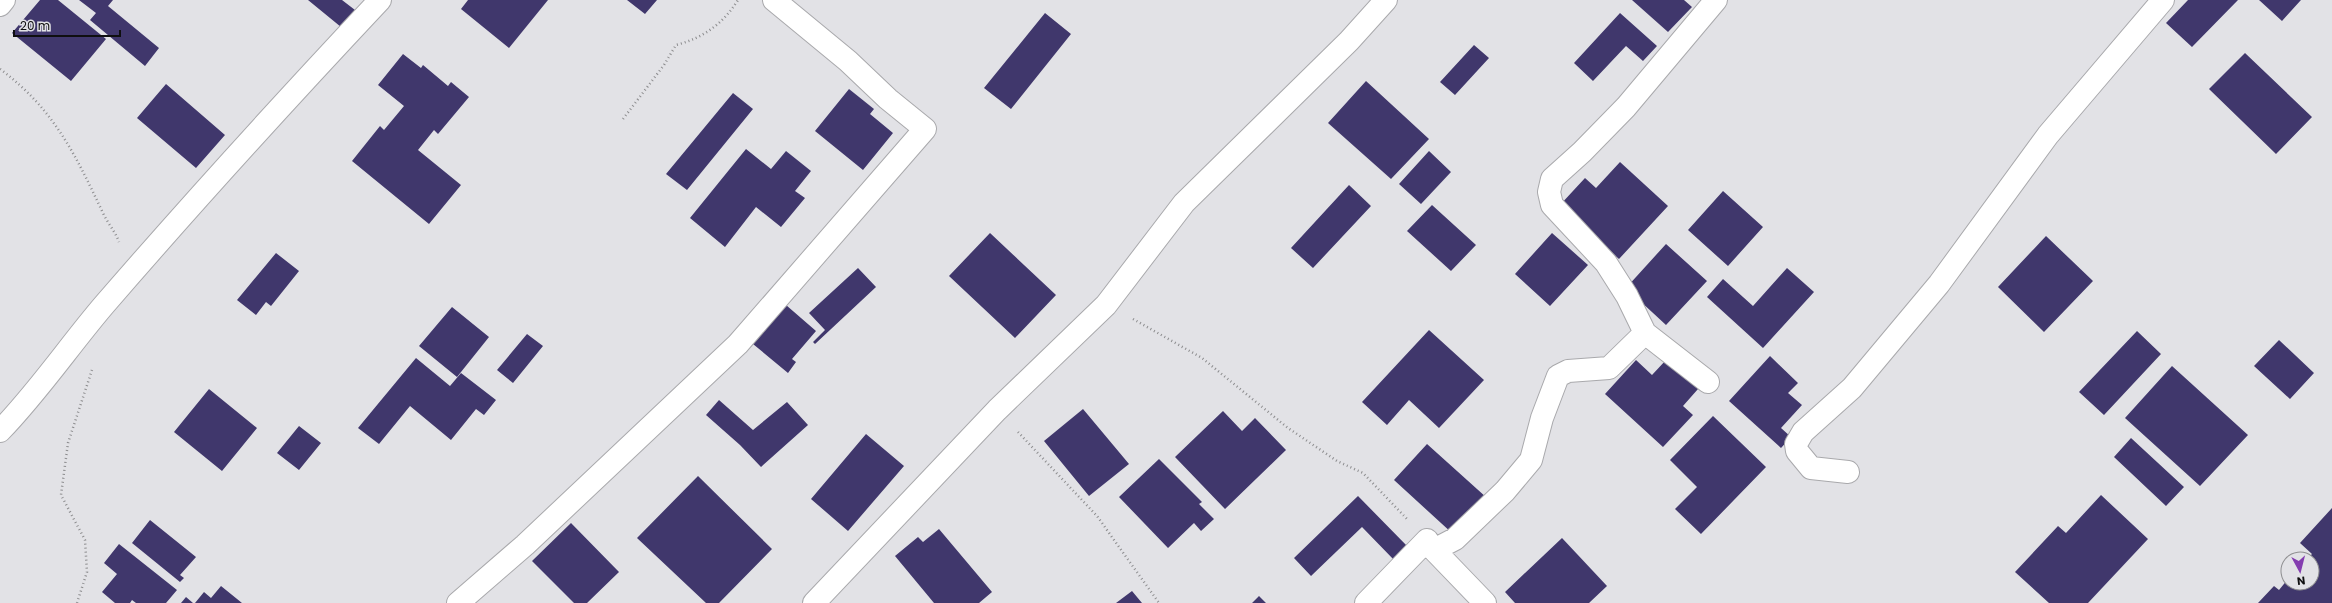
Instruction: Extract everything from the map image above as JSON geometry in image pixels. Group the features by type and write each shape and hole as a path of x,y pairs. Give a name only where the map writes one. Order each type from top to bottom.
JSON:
{"street":[{"path":"0,5 4,0"},
{"path":"0,431 18,413 104,305 126,282 272,115 380,0"},
{"path":"458,603 525,545 738,344 925,130 897,108 848,61 774,0"},
{"path":"814,603 997,410 1106,305 1184,203 1349,41 1386,0"},
{"path":"1708,382 1645,333 1627,296 1606,263 1552,205 1549,192 1552,179 1582,152 1626,107 1716,0"},
{"path":"1848,472 1811,468 1797,451 1796,444 1803,432 1852,388 1939,284 2048,135 2163,0"},
{"path":"1366,603 1430,545 1455,538 1505,491 1531,460 1542,418 1558,376 1568,371 1609,368 1645,333"},
{"path":"1430,545 1485,603"}],"path":[{"path":"623,118 664,65 676,45 696,40 729,15 738,0"},
{"path":"0,69 24,87 58,126 93,190 103,215 115,231 124,264 126,282"},
{"path":"1106,305 1202,358 1288,428 1338,461 1363,473 1430,545"},
{"path":"77,603 88,572 85,540 61,495 68,443 94,363"},
{"path":"997,410 1097,516 1160,603"}],"building":[{"path":"40,0 58,0 106,39 71,81 12,33"},
{"path":"79,0 113,0 108,6 159,48 145,66 90,20 96,13"},
{"path":"308,0 342,0 355,10 341,27"},
{"path":"468,0 548,0 509,48 461,9"},
{"path":"627,0 657,0 645,14"},
{"path":"1632,0 1684,0 1692,7 1668,32"},
{"path":"2188,0 2238,0 2192,47 2166,23"},
{"path":"2259,0 2301,0 2282,21"},
{"path":"1045,13 1071,34 1011,109 984,88"},
{"path":"1620,13 1657,46 1643,61 1626,46 1593,81 1574,63"},
{"path":"1474,45 1489,58 1455,95 1440,82"},
{"path":"2245,53 2312,117 2276,154 2209,89"},
{"path":"403,54 421,68 423,65 448,86 451,82 469,97 438,134 434,130 418,150 461,185 429,224 352,161 380,126 384,130 404,106 378,85"},
{"path":"1366,81 1429,139 1391,179 1328,123"},
{"path":"166,84 225,135 196,168 137,118"},
{"path":"849,89 874,109 870,114 893,133 863,170 815,131"},
{"path":"733,93 753,109 687,190 666,174"},
{"path":"746,149 771,169 786,151 811,171 795,191 805,198 781,227 756,207 725,247 690,218"},
{"path":"1429,151 1451,172 1421,204 1399,184"},
{"path":"1620,162 1668,206 1619,259 1560,205 1585,178 1596,188"},
{"path":"1349,185 1371,206 1313,268 1291,248"},
{"path":"1723,191 1763,227 1728,266 1688,230"},
{"path":"1432,205 1476,245 1451,271 1407,231"},
{"path":"990,233 1056,295 1015,338 949,276"},
{"path":"1552,233 1588,265 1550,306 1515,274"},
{"path":"2046,236 2093,281 2044,332 1998,287"},
{"path":"1666,244 1707,281 1666,325 1626,288"},
{"path":"276,253 299,271 271,306 266,302 256,315 237,300"},
{"path":"858,268 876,287 815,344 813,342 825,330 809,313"},
{"path":"1787,268 1814,292 1763,348 1707,297 1723,279 1753,306"},
{"path":"786,305 816,331 792,359 796,362 788,373 753,344"},
{"path":"452,307 489,337 457,377 419,346"},
{"path":"1429,330 1484,380 1439,428 1409,400 1387,425 1362,402"},
{"path":"2137,331 2161,354 2104,415 2079,392"},
{"path":"527,334 543,346 513,383 497,370"},
{"path":"2279,340 2314,373 2290,399 2254,366"},
{"path":"1770,356 1798,383 1788,393 1802,405 1781,428 1791,437 1781,448 1729,401"},
{"path":"416,358 450,386 461,373 496,400 484,415 476,409 451,440 410,406 379,444 358,428"},
{"path":"1636,360 1652,375 1666,360 1698,389 1683,406 1693,415 1663,447 1605,394"},
{"path":"2172,366 2248,435 2200,486 2125,418"},
{"path":"209,389 257,428 222,471 174,432"},
{"path":"719,400 753,430 787,402 808,425 761,467 740,445 706,415"},
{"path":"1083,409 1129,464 1089,496 1044,441"},
{"path":"1223,411 1242,431 1255,418 1286,450 1225,509 1175,457"},
{"path":"1713,416 1766,467 1701,534 1675,509 1697,487 1670,460"},
{"path":"299,426 321,443 299,470 277,453"},
{"path":"866,434 904,466 848,531 811,499"},
{"path":"2131,438 2184,487 2166,506 2114,457"},
{"path":"1427,444 1487,498 1453,534 1394,480"},
{"path":"1159,459 1202,502 1199,504 1214,519 1201,531 1194,523 1168,548 1119,497"},
{"path":"698,476 772,549 719,603 706,603 637,538"},
{"path":"2101,495 2148,539 2088,603 2049,603 2015,572 2058,526 2066,533"},
{"path":"1358,496 1408,547 1395,561 1362,527 1311,576 1294,558"},
{"path":"2332,508 2332,603 2258,603 2274,586 2279,590 2280,589 2280,591 2320,591 2320,551 2309,551 2300,543"},
{"path":"150,520 196,557 180,575 184,578 180,582 132,543"},
{"path":"571,523 619,572 587,603 574,603 532,561"},
{"path":"939,529 992,592 979,603 934,603 895,556 918,537 923,542"},
{"path":"1562,538 1607,586 1589,603 1515,603 1505,592"},
{"path":"119,544 177,590 166,603 136,603 132,600 130,603 115,603 102,592 117,574 104,563"},
{"path":"221,586 242,603 195,603 204,592 211,598"},
{"path":"1132,591 1142,603 1116,603"},
{"path":"1259,596 1266,603 1252,603"},
{"path":"186,597 193,603 181,603"}]}
